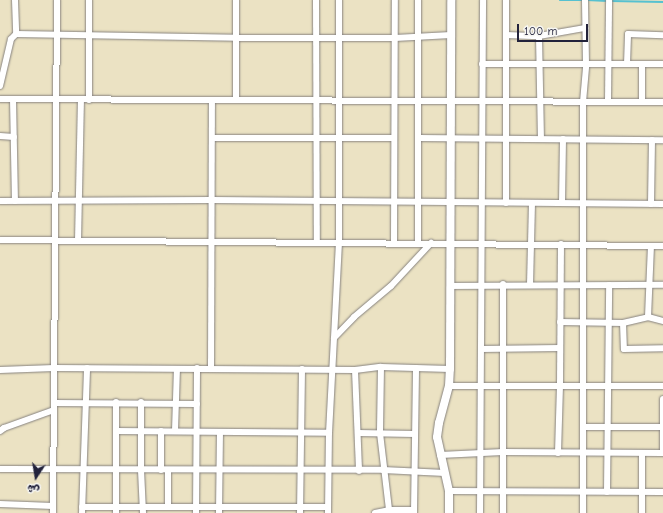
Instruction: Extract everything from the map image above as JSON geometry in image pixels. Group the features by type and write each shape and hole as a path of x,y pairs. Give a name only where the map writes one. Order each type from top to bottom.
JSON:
{"main road":[{"path":"449,513 449,491 437,437 439,423 449,386 450,369 451,0"}],"street":[{"path":"0,86 11,39 16,34 16,0"},
{"path":"53,513 57,35 56,0"},
{"path":"89,0 89,100"},
{"path":"236,0 236,100"},
{"path":"316,0 317,242"},
{"path":"87,368 82,469 82,510 328,510 329,433 339,242 339,0"},
{"path":"394,243 395,0"},
{"path":"418,0 418,243"},
{"path":"480,513 483,0"},
{"path":"506,0 506,203"},
{"path":"582,513 583,102 586,64 585,0"},
{"path":"608,102 609,0"},
{"path":"506,35 539,36 585,28"},
{"path":"16,34 236,38 395,38 451,35"},
{"path":"627,64 628,34 663,35"},
{"path":"539,36 541,139"},
{"path":"482,64 663,64"},
{"path":"642,64 642,102"},
{"path":"0,99 663,102"},
{"path":"13,100 15,201"},
{"path":"78,241 81,100"},
{"path":"211,369 212,100"},
{"path":"0,136 14,137"},
{"path":"212,138 394,138"},
{"path":"419,138 663,140"},
{"path":"562,203 563,139"},
{"path":"651,204 652,140"},
{"path":"0,201 212,200 663,204"},
{"path":"530,285 532,203"},
{"path":"0,240 211,243 531,243 663,246"},
{"path":"334,338 354,317 391,286 431,243"},
{"path":"558,453 561,244"},
{"path":"648,317 651,246"},
{"path":"503,284 503,513"},
{"path":"450,286 503,284 663,285"},
{"path":"607,492 609,285"},
{"path":"560,322 623,323 648,317 663,321"},
{"path":"623,323 624,349 663,348"},
{"path":"481,349 560,348"},
{"path":"0,370 54,368 355,370 381,367 450,369"},
{"path":"381,367 380,434 388,510"},
{"path":"196,510 197,368"},
{"path":"378,512 388,510 414,511 416,368"},
{"path":"175,432 177,369"},
{"path":"300,511 302,369"},
{"path":"355,370 359,471"},
{"path":"449,386 663,386"},
{"path":"440,455 503,452 663,453 663,399"},
{"path":"116,402 116,510"},
{"path":"54,403 86,404 141,402 197,404"},
{"path":"141,402 141,470 143,510"},
{"path":"0,431 4,428 54,410"},
{"path":"583,427 663,428"},
{"path":"116,431 329,433"},
{"path":"161,431 165,470 164,509"},
{"path":"219,510 220,432"},
{"path":"358,433 416,434"},
{"path":"642,453 642,513"},
{"path":"0,469 383,470 445,473"},
{"path":"449,491 663,492"},
{"path":"0,504 53,506"},
{"path":"18,505 18,513"},
{"path":"30,505 34,513"}],"waterway":[{"path":"560,0 583,0"},
{"path":"587,0 607,1"},
{"path":"611,1 663,2"}]}
